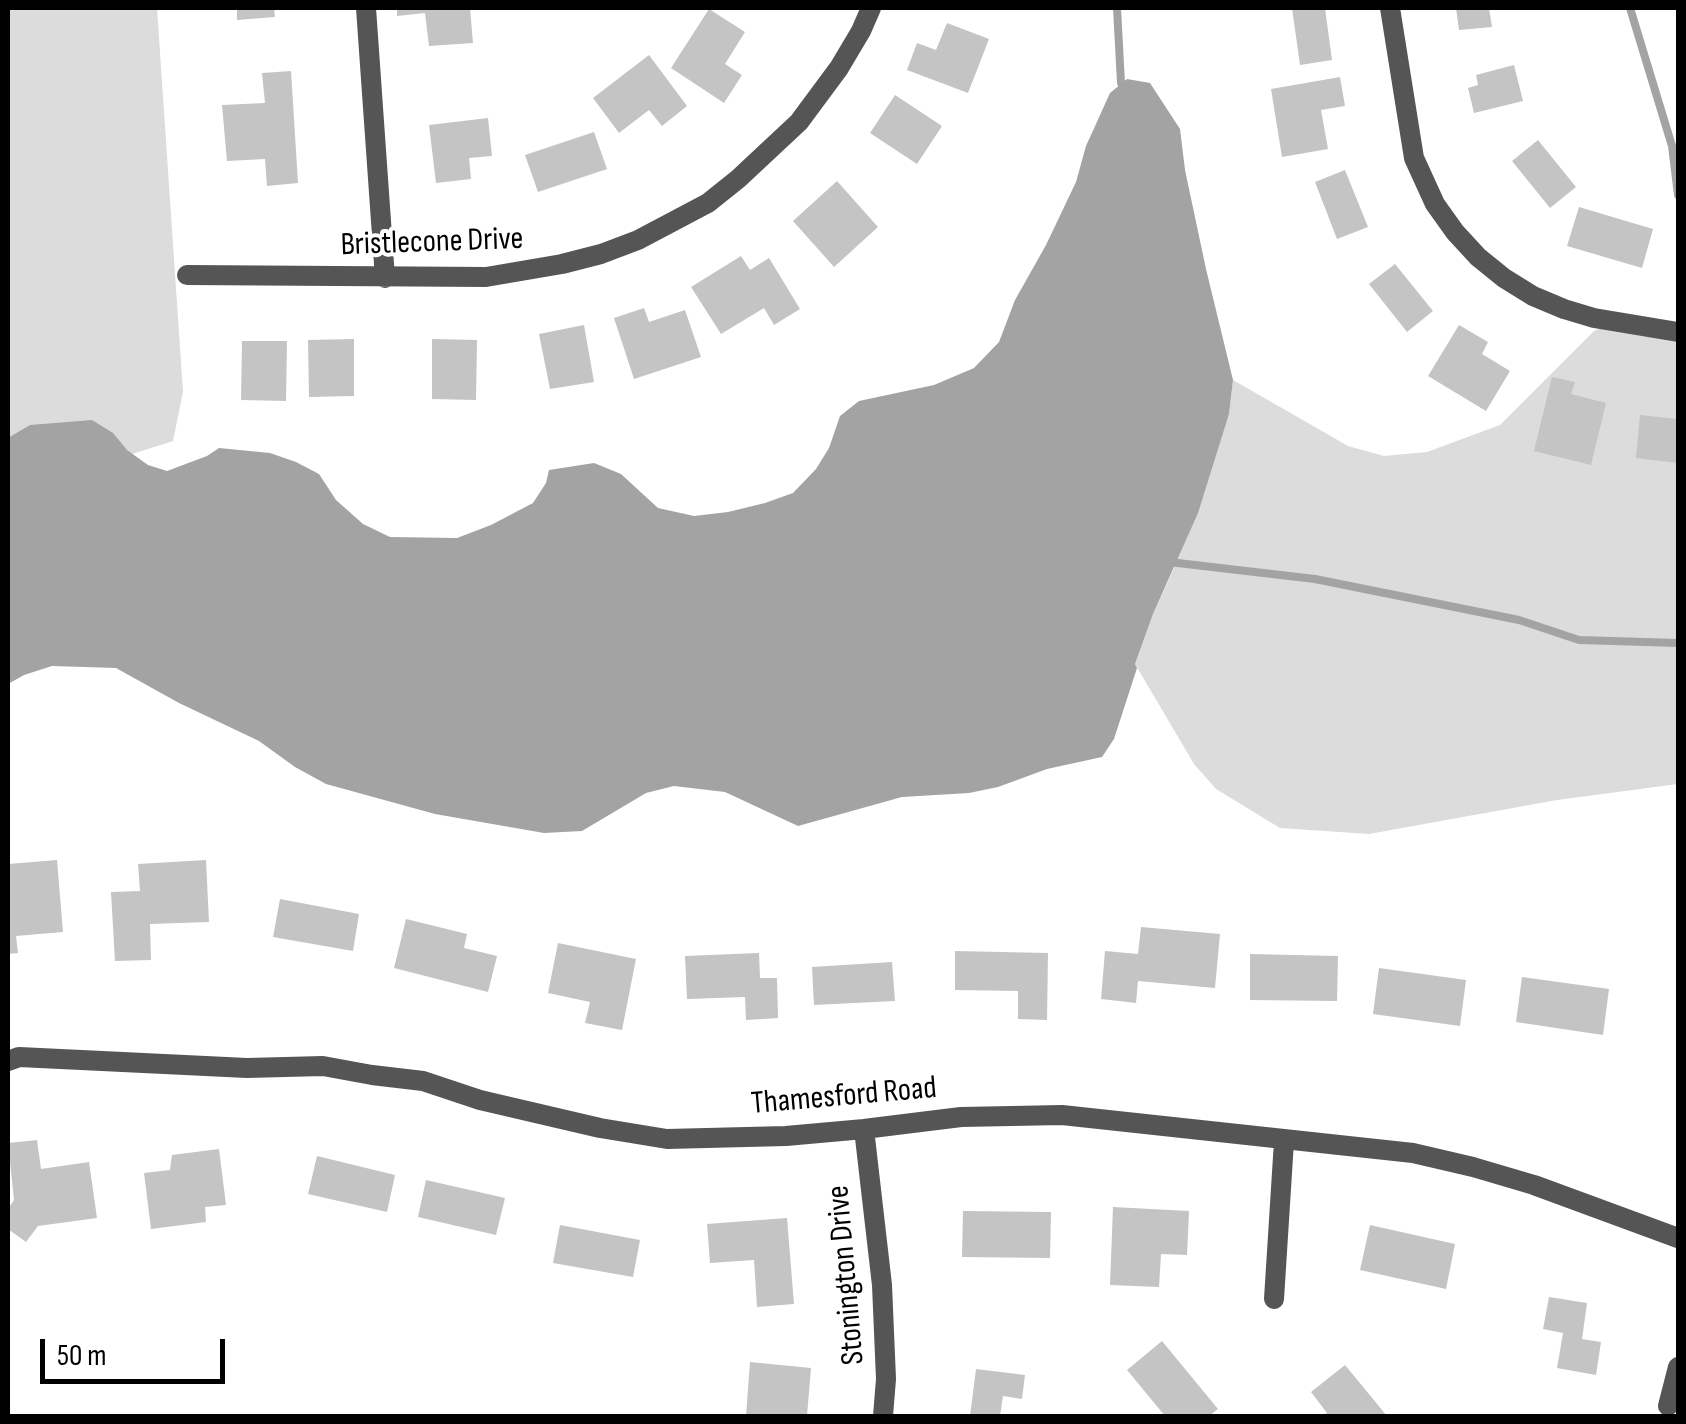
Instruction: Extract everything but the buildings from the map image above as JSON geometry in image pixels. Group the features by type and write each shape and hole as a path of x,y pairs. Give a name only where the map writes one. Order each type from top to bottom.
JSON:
{"street":[{"path":"366,8 385,278"},
{"name":"Bristlecone Drive","path":"188,276 486,277 543,268 638,240 708,202 738,180 799,122 840,68 871,8"},
{"path":"1390,8 1414,158 1436,204 1455,232 1491,268 1533,296 1594,318 1678,332"},
{"name":"Thamesford Road","path":"8,1061 19,1057 247,1068 323,1066 423,1082 480,1100 667,1139 786,1136 961,1117 1062,1115 1413,1152 1534,1185 1678,1238"},
{"name":"Stonington Drive","path":"864,1129 882,1285 884,1416"},
{"path":"1274,1299 1284,1140"},
{"path":"1668,1406 1678,1367"}],"shaded area":[{"path":"8,8 157,8 183,392 173,441 8,494"},
{"path":"1127,79 1150,83 1180,129 1185,170 1233,380 1229,414 1198,513 1153,614 1114,739 1102,757 1047,769 998,787 902,797 798,826 725,792 674,786 646,793 582,831 544,833 435,814 326,784 259,741 116,668 52,666 8,684 8,438 30,425 92,420 113,433 127,450 148,465 167,471 219,448 270,453 319,474 336,500 363,524 390,537 457,538 533,503 549,470 594,463 621,474 658,508 694,516 765,503 793,493 816,469 829,448 840,416 859,401 934,385 974,368 999,342 1015,300 1076,182 1086,146 1110,93"},
{"path":"1631,315 1678,326 1678,784 1557,800 1369,834 1280,828 1216,789 1194,764 1135,664 1176,564 1229,414 1233,380 1348,446 1384,456 1427,452 1500,425 1594,331"}],"waterway":[{"path":"1117,8 1121,83 1125,91"},
{"path":"1630,8 1672,146 1678,195"},
{"path":"1169,562 1315,579 1519,620 1579,640 1678,643"}]}
